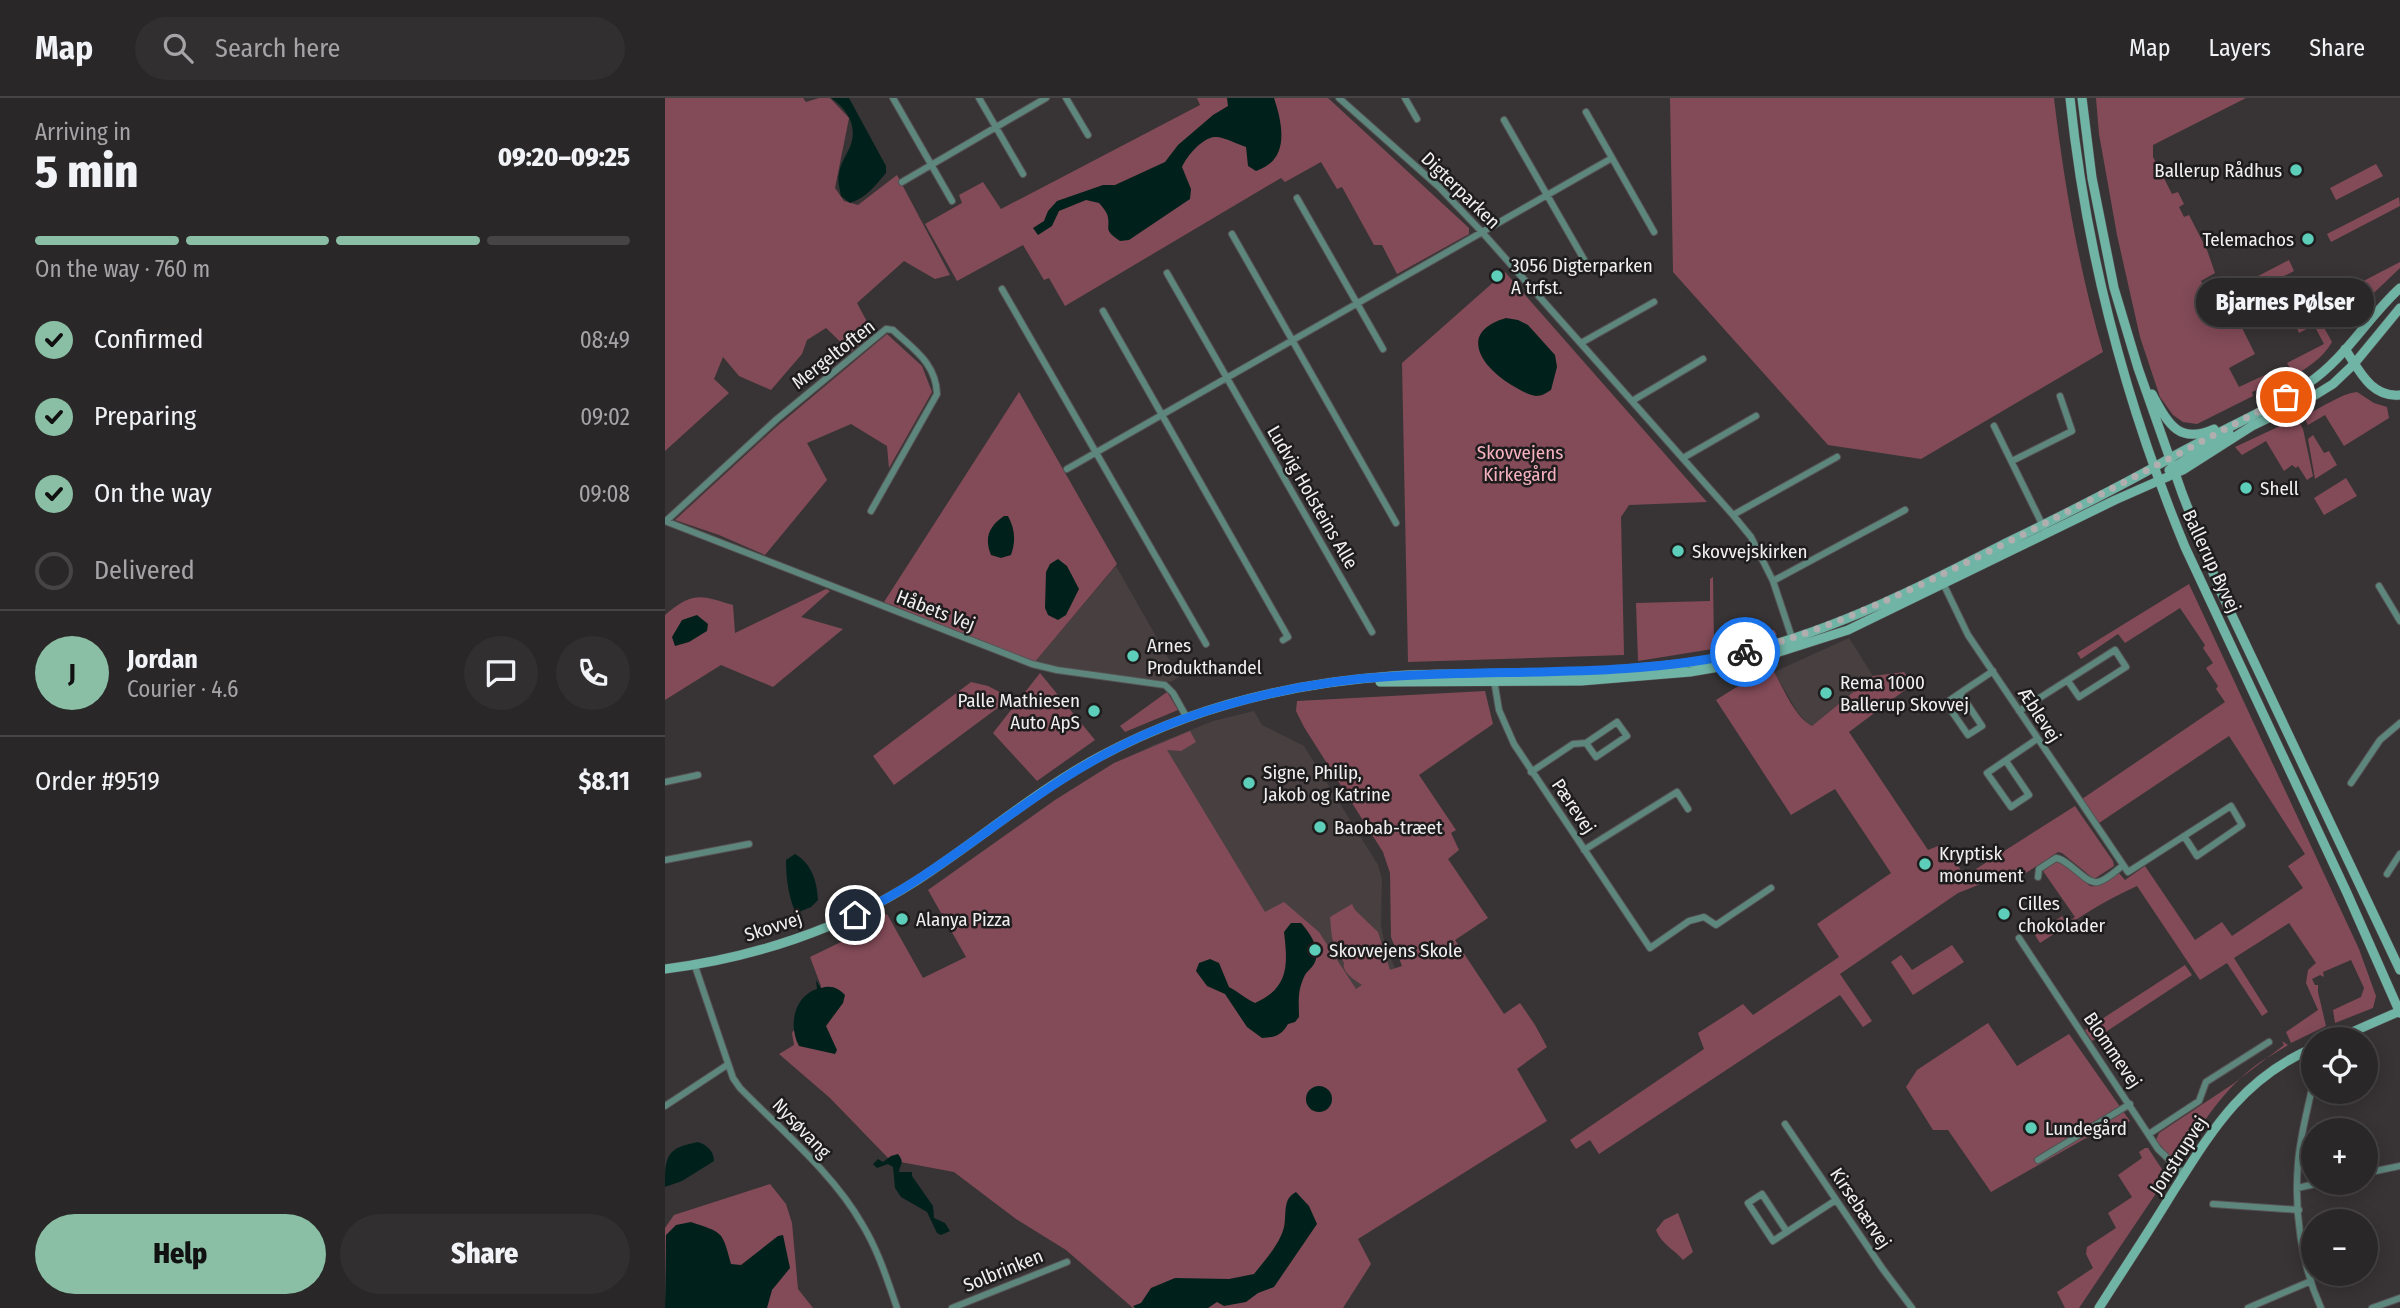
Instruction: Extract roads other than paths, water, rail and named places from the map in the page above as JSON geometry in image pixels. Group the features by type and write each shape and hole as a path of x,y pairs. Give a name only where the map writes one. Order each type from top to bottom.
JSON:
{"street":[{"path":"893,98 952,201"},
{"path":"979,98 1023,174"},
{"path":"902,182 1046,98"},
{"path":"1066,98 1088,135"},
{"path":"1405,98 1417,119"},
{"name":"Ballerup Byvej","path":"2070,98 2081,181 2103,290 2118,351 2154,468 2185,547 2400,1012"},
{"name":"Ballerup Byvej","path":"2082,98 2092,178 2106,253 2138,368 2173,467 2219,588 2400,971"},
{"name":"Digterparken","path":"1344,99 1439,187 1482,232 1733,515 1751,537 1773,581 1794,643"},
{"path":"1586,112 1654,232"},
{"path":"1504,120 1590,270"},
{"path":"1067,469 1612,158"},
{"path":"1297,198 1383,349"},
{"path":"1232,234 1396,523"},
{"name":"Ludvig Holsteins Alle","path":"1167,273 1372,632"},
{"path":"2173,467 2321,374 2400,288"},
{"path":"1002,289 1206,644"},
{"path":"1581,343 1654,302"},
{"path":"2173,467 2333,384 2354,364 2400,308"},
{"path":"1103,311 1288,637 1283,640"},
{"name":"Mergeltoften","path":"666,521 777,419 886,330 893,330 926,362 936,379 937,394 871,511"},
{"path":"2345,349 2368,383 2377,391 2400,395"},
{"path":"1632,401 1703,359"},
{"path":"2138,368 2169,422 2181,433 2188,435 2203,434 2286,397"},
{"path":"2012,461 2072,431 2060,396"},
{"path":"2173,467 2261,410"},
{"path":"1683,458 1756,416"},
{"path":"1994,426 2045,529"},
{"path":"1733,515 1836,457"},
{"name":"Skovvej","path":"665,970 760,950 796,939 873,906 915,882 1096,758 1187,718 1261,696 1333,682 1494,678 1581,681 1690,672 1748,662 1794,643 1860,625 1942,580 2045,529 2154,468 2173,467"},
{"name":"Skovvej","path":"2045,529 2159,481 2173,467"},
{"path":"1773,581 1906,510"},
{"name":"Håbets Vej","path":"666,521 1032,664 1165,685 1173,693 1187,718"},
{"name":"Æblevej","path":"1942,580 1968,635 2122,866"},
{"path":"2379,586 2400,621"},
{"path":"2019,711 2115,650 2126,667 2079,697 2068,681"},
{"path":"1960,693 1982,726 1968,736 1946,703 1960,693 1993,671"},
{"name":"Pærevej","path":"1494,678 1499,710 1507,732 1650,948 1689,921 1704,917 1716,925 1771,888"},
{"path":"1531,772 1573,744 1586,743 1617,722 1627,736 1596,757 1586,743"},
{"path":"2351,783 2380,740 2400,723"},
{"path":"2006,761 2029,795 2011,807 1987,773 2037,739"},
{"path":"665,782 698,775"},
{"path":"1584,850 1677,792 1688,809"},
{"path":"2038,877 2039,869 2056,858 2064,859 2089,881 2098,882 2122,866 2128,872 2184,836 2231,806 2242,825 2197,856 2184,836"},
{"path":"665,860 750,844"},
{"path":"2387,874 2400,854"},
{"name":"Blommevej","path":"2019,939 2149,1134 2169,1162 2184,1174"},
{"name":"Nysøvang","path":"695,965 727,1065 740,1088 833,1183 848,1202 871,1240 897,1308"},
{"path":"2365,1027 2400,1012"},
{"path":"2149,1134 2199,1101 2206,1082 2269,1042"},
{"name":"Jonstrupvej","path":"2099,1308 2184,1174 2232,1105 2251,1086 2301,1055"},
{"path":"665,1106 727,1065"},
{"path":"2038,1160 2130,1104"},
{"path":"2301,1234 2297,1188 2301,1139 2308,1104"},
{"name":"Kirsebærvej","path":"1785,1124 1912,1308"},
{"path":"2378,1171 2400,1166"},
{"path":"2297,1188 2301,1187"},
{"path":"1787,1232 1762,1194 1748,1203 1773,1241 1787,1232 1836,1200"},
{"path":"2213,1204 2299,1210"},
{"name":"Solbrinken","path":"952,1308 1067,1262"},
{"path":"2248,1308 2301,1285"},
{"path":"2313,1286 2321,1308"},
{"path":"2372,1308 2400,1298"}],"place":[{"name":"Ballerup Rådhus","path":"2296,170"},
{"name":"Telemachos","path":"2308,239"},
{"name":"3056 Digterparken A trfst.","path":"1497,276"},
{"name":"Bjarnes Pølser","path":"2286,397"},
{"name":"Shell","path":"2246,488"},
{"name":"Skovvejskirken","path":"1678,551"},
{"name":"Arnes Produkthandel","path":"1133,656"},
{"name":"Rema 1000 Ballerup Skovvej","path":"1826,693"},
{"name":"Palle Mathiesen Auto ApS","path":"1094,711"},
{"name":"Signe, Philip, Jakob og Katrine","path":"1249,783"},
{"name":"Baobab-træet","path":"1320,827"},
{"name":"Kryptisk monument","path":"1925,864"},
{"name":"Cilles chokolader","path":"2004,914"},
{"name":"Alanya Pizza","path":"902,919"},
{"name":"Skovvejens Skole","path":"1315,950"},
{"name":"Lundegård","path":"2031,1128"}],"park label":[{"name":"Skovvejens Kirkegård","path":"1520,463"}]}
